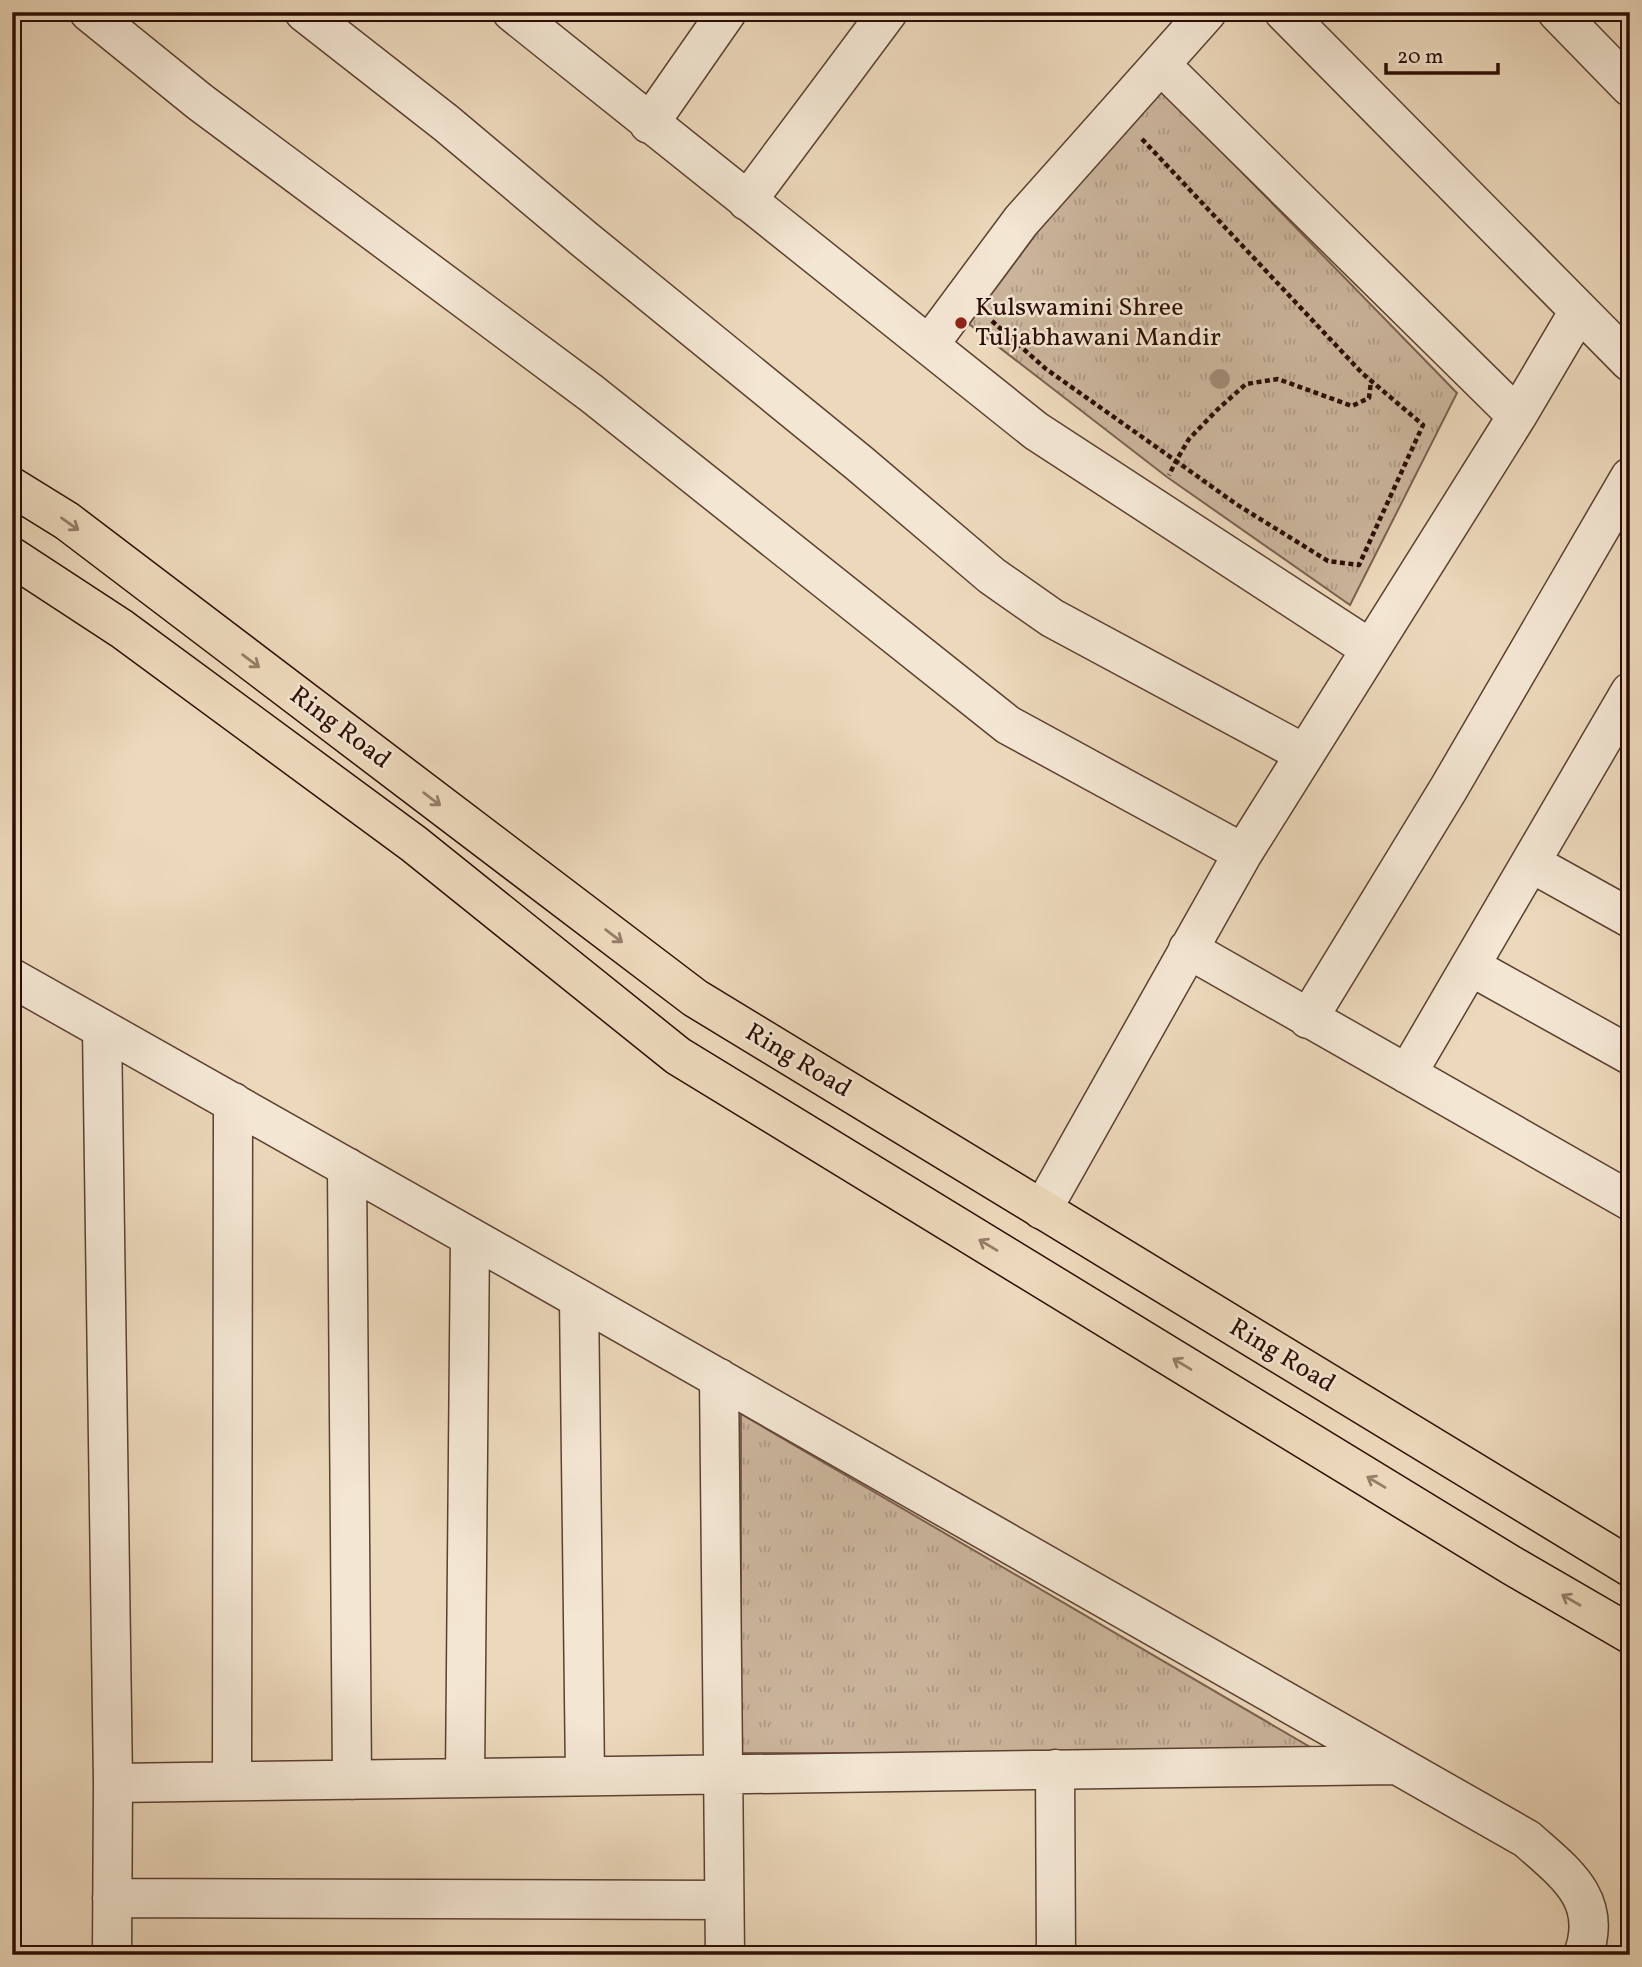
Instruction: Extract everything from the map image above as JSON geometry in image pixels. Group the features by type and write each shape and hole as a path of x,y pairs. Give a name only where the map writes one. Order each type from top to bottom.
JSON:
{"highway":[{"name":"Ring Road","path":"12,487 68,521 695,998 1630,1567"},
{"name":"Ring Road","path":"12,557 122,629 403,836 678,1056 1511,1565 1630,1634"}],"street":[{"path":"89,12 200,102 601,402 1008,725 1243,853"},
{"path":"304,12 446,124 859,463 992,576 1052,618 1305,754"},
{"path":"512,12 1036,431 1369,648"},
{"path":"747,201 888,12"},
{"path":"929,345 1021,222 1207,12"},
{"path":"1284,12 1630,362"},
{"path":"1556,12 1630,87"},
{"path":"649,124 726,13"},
{"path":"1161,65 1517,416"},
{"path":"1042,1210 1243,853 1369,648 1517,416 1579,311"},
{"path":"1308,1018 1449,788 1630,477"},
{"path":"1407,1074 1630,692"},
{"path":"1531,863 1630,918"},
{"path":"1188,949 1630,1201"},
{"path":"1470,967 1630,1055"},
{"path":"12,978 1527,1839 1578,1887 1588,1909 1588,1941 1583,1955"},
{"path":"102,1029 113,1783 112,1955"},
{"path":"232,1782 233,1102"},
{"path":"347,1167 352,1780"},
{"path":"465,1778 470,1237"},
{"path":"579,1299 585,1776"},
{"path":"719,1378 726,1955"},
{"path":"113,1783 1398,1765"},
{"path":"1055,1769 1056,1955"},
{"path":"112,1898 724,1900"}],"path":[{"path":"989,319 1046,369 1236,503 1328,561 1359,565 1423,425 1371,381 1135,132"},
{"path":"1149,504 1189,439 1246,384 1278,379 1352,406 1368,398 1371,381"}],"green space":[{"path":"1151,79 1457,393 1350,605 1167,477 969,324"},
{"path":"741,1414 1322,1754 741,1753"}],"place":[{"name":"Kulswamini Shree Tuljabhawani Mandir","path":"961,323"}]}
